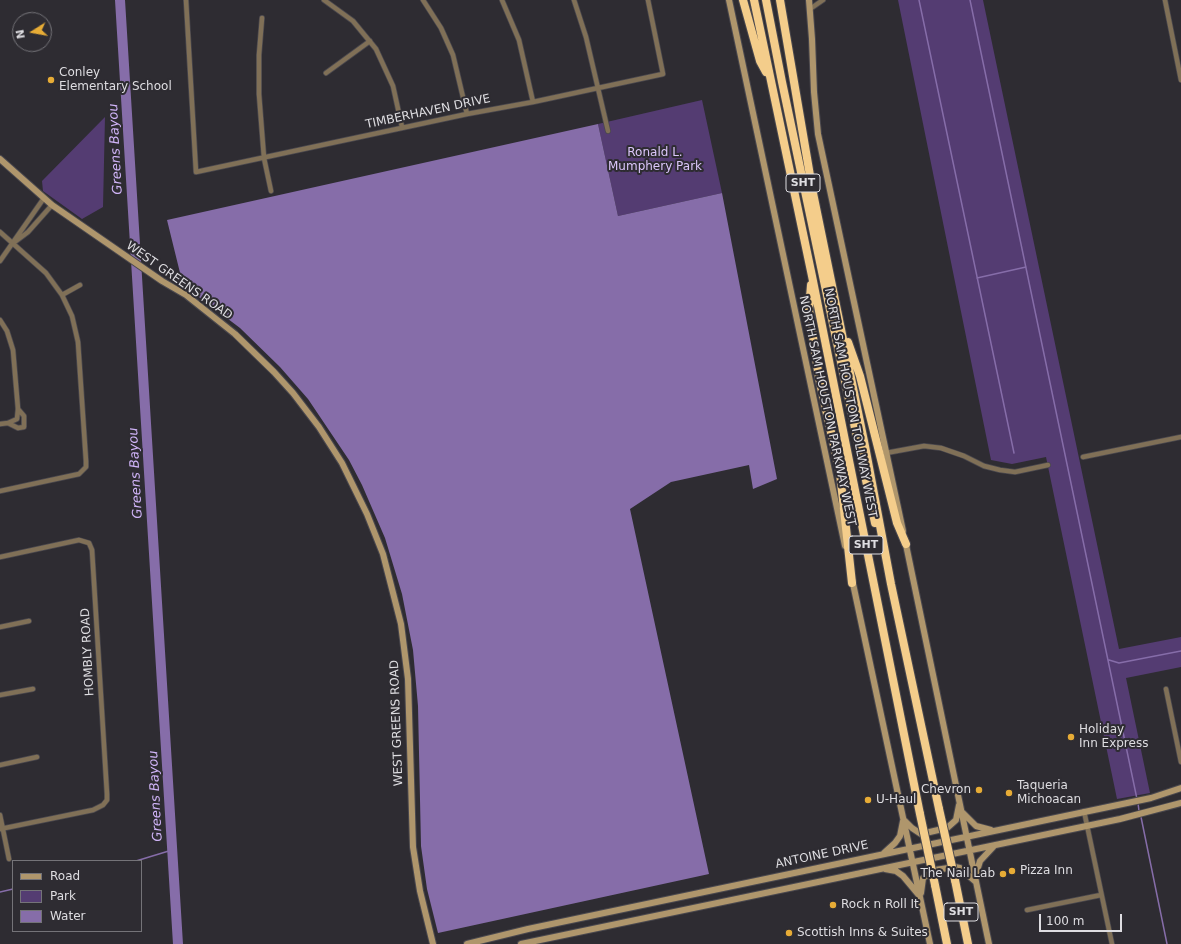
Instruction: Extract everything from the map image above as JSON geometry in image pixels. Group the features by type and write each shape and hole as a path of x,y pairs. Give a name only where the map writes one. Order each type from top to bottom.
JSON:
{"highway":[{"name":"NORTH SAM HOUSTON TOLLWAY WEST","path":"743,0 760,61 770,79"},
{"name":"NORTH SAM HOUSTON TOLLWAY WEST","path":"754,0 812,276 947,944"},
{"name":"NORTH SAM HOUSTON TOLLWAY WEST","path":"766,0 858,449 882,554 891,584"},
{"name":"NORTH SAM HOUSTON TOLLWAY WEST","path":"780,0 813,193 866,446 891,584 968,944"},
{"path":"812,276 809,310 819,378 840,474 852,583"},
{"path":"837,312 860,376 896,523 906,544"}],"main road":[{"name":"NORTH SAM HOUSTON PARKWAY WEST","path":"730,0 852,583 930,944"},
{"path":"809,0 818,134 906,544 988,944"},
{"name":"WEST GREENS ROAD","path":"1,161 52,205 162,281 186,295 215,317 274,372 302,404 334,451 367,514 391,582 406,651 410,706 413,847 420,891 432,944"},
{"name":"ANTOINE DRIVE","path":"467,944 528,929 714,889 1151,798 1181,788"},
{"name":"ANTOINE DRIVE","path":"521,944 1120,819 1181,803"},
{"path":"904,819 912,828 921,834 947,828 956,820 960,804"},
{"path":"961,811 976,826 995,830"},
{"path":"882,854 895,843 900,836 904,819"},
{"path":"976,882 977,868 980,861 996,845"},
{"path":"920,897 923,878 935,870 955,867 960,868 976,882"},
{"path":"880,868 903,875 920,897"},
{"path":"807,870 810,883"},
{"path":"714,889 716,903"},
{"path":"622,909 625,922"},
{"path":"528,929 531,942"}],"street":[{"name":"TIMBERHAVEN DRIVE","path":"186,0 196,172 663,74 648,0"},
{"path":"324,0 353,22 370,40 387,71 402,128"},
{"path":"423,0 441,28 453,55 467,114"},
{"path":"502,0 518,40 533,102"},
{"path":"574,0 586,37 608,131"},
{"path":"810,9 823,0"},
{"path":"1165,0 1181,80"},
{"path":"262,18 258,74 264,158 271,191"},
{"path":"326,73 370,40"},
{"path":"0,261 14,244 34,211 44,198"},
{"path":"14,244 28,232 52,205"},
{"path":"0,232 43,269 62,295 72,316 78,342 86,454 86,467 79,474 0,491"},
{"path":"62,295 80,285"},
{"path":"0,320 9,335 13,350 18,409 17,419 8,423 0,424"},
{"path":"8,423 18,428 24,427 24,416 18,409"},
{"path":"1083,457 1181,437"},
{"path":"886,453 924,446 941,448 964,456 984,466 1000,470 1015,472 1048,465"},
{"name":"HOMBLY ROAD","path":"0,557 79,540 89,543 92,550 107,785 107,800 93,810 1,829"},
{"path":"0,627 29,621"},
{"path":"0,695 33,689"},
{"path":"1166,689 1181,762"},
{"path":"0,765 37,757"},
{"path":"1084,812 1112,944"},
{"path":"0,815 1,829 9,859"},
{"path":"1027,910 1101,895"}],"green space":[{"path":"898,0 983,0 1119,649 1181,637 1181,667 1126,678 1150,793 1117,799 1046,457 1012,464 991,460"},
{"name":"Ronald L. Mumphery Park","path":"702,100 722,193 618,216 598,124"},
{"path":"105,117 103,207 82,219 43,191 42,181"}],"water":[{"path":"598,124 618,216 722,193 777,479 753,489 749,465 671,482 630,509 709,874 438,933 427,889 421,846 418,706 413,650 402,594 385,538 362,485 349,460 308,399 280,367 240,328 183,285 167,220"}],"waterway":[{"name":"Greens Bayou","path":"120,0 178,944"},
{"path":"919,0 1014,453"},
{"path":"970,0 1137,799"},
{"path":"977,278 1026,267"},
{"path":"1109,660 1119,663 1181,651"},
{"path":"1138,803 1139,811"},
{"path":"1141,817 1167,944"},
{"path":"139,860 172,850"},
{"path":"0,892 12,889"}],"place":[{"name":"Conley Elementary School","path":"51,80"},
{"name":"Holiday Inn Express","path":"1071,737"},
{"name":"Chevron","path":"979,790"},
{"name":"Taqueria Michoacan","path":"1009,793"},
{"name":"U-Haul","path":"868,800"},
{"name":"Pizza Inn","path":"1012,871"},
{"name":"The Nail Lab","path":"1003,874"},
{"name":"Rock n Roll It","path":"833,905"},
{"name":"Scottish Inns & Suites","path":"789,933"}]}
